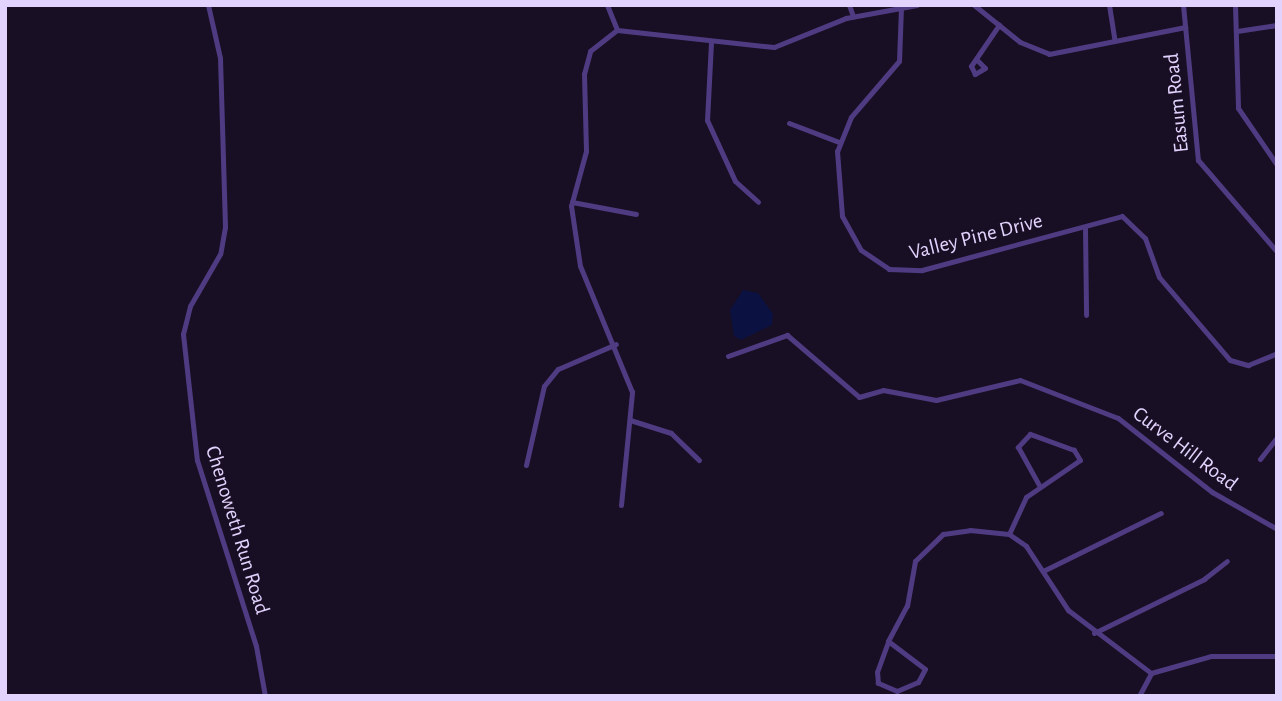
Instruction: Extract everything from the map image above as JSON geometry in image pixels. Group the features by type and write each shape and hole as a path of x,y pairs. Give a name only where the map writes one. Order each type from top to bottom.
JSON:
{"street":[{"name":"Chenoweth Run Road","path":"208,5 220,58 224,237 183,334 197,460 256,646 265,696"},
{"path":"607,5 617,30"},
{"path":"849,5 853,16"},
{"path":"621,505 632,392 616,344 580,266 572,202 589,128 584,74 590,51 617,30 774,47 853,16 917,5"},
{"path":"974,5 999,25 1049,54 1185,27"},
{"path":"1109,5 1115,41"},
{"name":"Easum Road","path":"1183,5 1198,160 1277,252"},
{"path":"1235,5 1238,108 1277,165"},
{"name":"Valley Pine Drive","path":"901,7 899,61 851,117 839,142 835,183 845,226 861,250 889,269 922,270 1122,216 1144,238 1159,277 1230,360 1248,365 1277,353"},
{"path":"976,60 999,25"},
{"path":"1237,31 1277,25"},
{"path":"711,42 707,120 735,181 758,202"},
{"path":"789,123 839,142"},
{"path":"572,202 636,214"},
{"path":"1085,228 1086,315"},
{"name":"Curve Hill Road","path":"728,356 787,335 855,394 870,391 936,400 1020,380 1118,418 1212,492 1277,528"},
{"path":"526,465 544,386 558,369 616,344"},
{"path":"630,420 671,433 699,460"},
{"path":"1009,534 1040,485 1073,471 1080,460 1074,450 1030,434 1018,447 1040,485"},
{"path":"1260,459 1277,437"},
{"path":"1045,570 1161,513"},
{"path":"888,640 925,669 918,682 897,691 878,683 888,640 907,606 915,561 928,544 970,530 1009,534 1045,570 1059,600 1094,633 1151,673"},
{"path":"1094,633 1204,579 1227,561"},
{"path":"1139,696 1151,673 1211,656 1277,656"}],"shaded area":[{"path":"743,290 758,293 773,314 772,325 741,340 734,336 730,310"}]}
